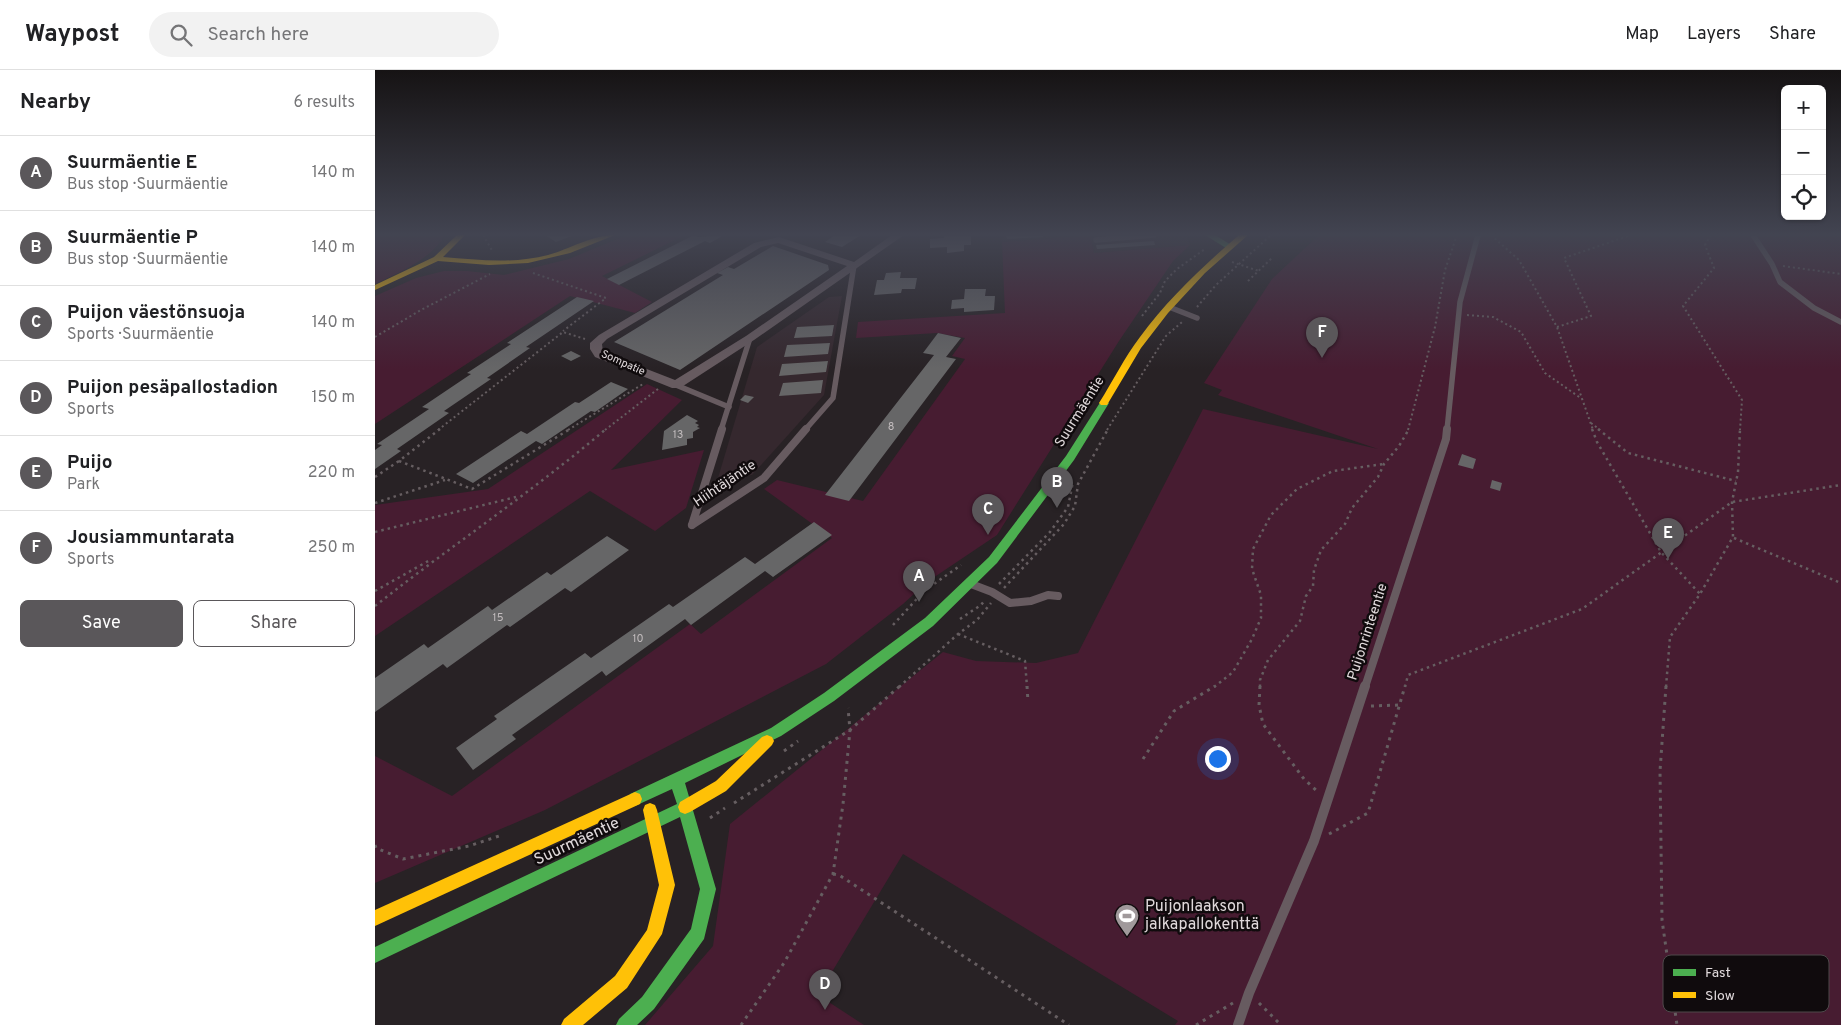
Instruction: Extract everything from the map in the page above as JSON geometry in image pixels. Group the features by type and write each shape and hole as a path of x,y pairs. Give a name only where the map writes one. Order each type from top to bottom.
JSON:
{"main road":[{"path":"375,288 393,280"},
{"name":"Suurmäentie","path":"375,918 677,780 776,732 829,697 896,648 929,622 993,560 1070,458 1143,341 1169,307 1196,280"},
{"name":"Suurmäentie","path":"375,956 685,807 721,786 776,732"},
{"path":"625,1025 648,1003 698,933 708,889 677,780"},
{"path":"570,1025 621,982 654,934 667,885 647,793"}],"street":[{"name":"Sompatie","path":"671,384 599,354 595,349 596,343 700,280"},
{"path":"671,384 750,338 833,280"}],"lane":[{"name":"Hiihtäjäntie","path":"750,338 692,525 764,478 833,398 852,280"},
{"name":"Puijonrinteentie","path":"1238,1025 1249,993 1314,841 1446,439 1458,314 1466,280"},
{"path":"1779,280 1814,308 1841,322"},
{"path":"1169,307 1197,318"},
{"path":"671,384 729,407"},
{"path":"969,583 992,592 1009,603 1031,601 1048,595 1058,596"}],"path":[{"path":"375,337 421,310 482,280"},
{"path":"375,477 399,461 606,298 554,280"},
{"path":"1137,324 1160,293 1166,280"},
{"path":"1327,800 1304,779 1263,724 1259,705 1259,680 1268,660 1301,621 1306,596 1313,586 1314,570 1321,550 1345,524 1352,508 1378,478 1385,464 1411,427 1422,373 1435,327 1443,280"},
{"path":"1530,280 1557,327 1597,442 1661,552 1700,594"},
{"path":"1557,327 1591,316 1574,280"},
{"path":"1666,955 1661,920 1660,771 1670,637 1700,594 1733,537 1732,502 1737,481 1742,400 1683,306 1704,280"},
{"path":"1458,314 1493,317 1521,332 1545,373 1582,399"},
{"path":"563,332 596,343"},
{"path":"399,461 472,489 654,377"},
{"path":"375,606 518,496 560,468 624,414 671,384"},
{"path":"1060,443 1078,413"},
{"path":"1590,422 1628,453 1737,481"},
{"path":"1143,759 1174,712 1233,672 1252,639 1261,618 1261,595 1253,569 1253,548 1271,515 1297,489 1333,471 1385,464"},
{"path":"375,503 446,479"},
{"path":"1314,841 1368,813 1408,675 1582,609 1732,502 1841,485"},
{"path":"375,532 518,496"},
{"path":"1733,537 1841,583"},
{"path":"375,591 438,556"},
{"path":"889,631 908,604 941,577 962,564"},
{"path":"958,634 1025,661 1028,702"},
{"path":"1358,706 1400,705"},
{"path":"741,1025 784,963 833,874 843,804 850,730 848,708"},
{"path":"833,874 839,875 1069,1025"},
{"path":"1195,1025 1249,993 1281,1025"},
{"path":"1675,1012 1677,1025"}],"shaded area":[{"path":"375,280 384,280 375,284"},
{"path":"412,280 609,280 652,302 635,313 570,296 375,424 375,296"},
{"path":"1004,280 1160,280 1119,341 997,535 927,582 903,604 826,664 545,810 375,883 375,756 452,796 690,624 701,634 832,538 764,489 777,480 863,501 965,359 952,356 965,338 937,333 856,338 858,322 1005,313"},
{"path":"1272,280 1841,280 1841,1025 1175,1025 1178,1021 903,854 818,995 864,1025 645,1025 713,946 730,824 943,652 976,661 1036,663 1078,653 1203,409 1378,449 1218,395 1222,390 1204,383"},
{"path":"842,296 824,395 752,475 718,478 757,347 829,297"},
{"path":"647,384 682,400 611,470 704,450 686,508 655,531 590,491 375,636 375,505 488,489"}],"building":[{"path":"608,280 630,280 619,285"},
{"path":"716,280 815,280 680,370 614,342"},
{"path":"877,280 917,280 915,289 902,289 901,293 874,295"},
{"path":"965,289 986,289 985,296 995,296 994,310 964,312 964,308 951,309 952,300 964,299"},
{"path":"577,297 594,301 526,347 530,348 487,378 491,379 444,411 449,413 397,449 401,451 375,469 375,450 382,445 377,444 429,409 422,407 471,374 467,373 511,344 507,343"},
{"path":"834,325 832,336 794,338 797,327"},
{"path":"938,333 961,338 946,357 956,359 849,501 825,495 934,355 923,353"},
{"path":"830,343 828,354 784,357 787,345"},
{"path":"571,351 581,356 571,361 561,356"},
{"path":"828,361 826,372 779,376 782,364"},
{"path":"823,380 821,393 779,396 783,383"},
{"path":"611,382 628,389 595,412 591,411 542,444 536,441 473,483 456,474 521,431 527,434 575,402 579,403"},
{"path":"745,395 754,397 748,403 740,400"},
{"path":"687,415 698,421 695,423 700,428 693,432 693,438 687,439 687,445 662,450 664,431"},
{"path":"1462,454 1476,459 1473,469 1458,465"},
{"path":"1492,480 1502,483 1500,491 1490,488"},
{"path":"814,522 832,535 773,577 765,571 691,625 685,619 606,676 602,671 512,735 516,739 473,770 456,748 497,719 494,716 585,653 591,658 669,604 673,607 745,557 755,564"},
{"path":"607,536 629,550 571,592 565,588 510,627 507,625 447,668 443,664 375,712 375,678 424,644 428,648 488,606 492,610 547,572 551,575"}],"traffic: fast":[{"path":"677,780 776,732 829,697 929,622 993,560 1070,458 1104,403"},
{"path":"625,1025 648,1003 698,933 708,889 677,780 635,799"},
{"path":"375,955 653,824 685,807"}],"traffic: slow":[{"path":"375,288 393,280"},
{"path":"1104,403 1142,340 1177,298 1195,280"},
{"path":"685,807 721,786 767,741"},
{"path":"375,918 635,799"},
{"path":"570,1025 621,982 654,934 667,885 650,810"}],"place":[{"name":"Jousiammuntarata","path":"1322,358"},
{"name":"Suurmäentie P","path":"1057,508"},
{"name":"Puijon väestönsuoja","path":"988,535"},
{"name":"Puijo","path":"1668,559"},
{"name":"Suurmäentie E","path":"919,602"},
{"name":"Puijonlaakson jalkapallokenttä","path":"1127,937"},
{"name":"Puijon pesäpallostadion","path":"825,1010"}]}
